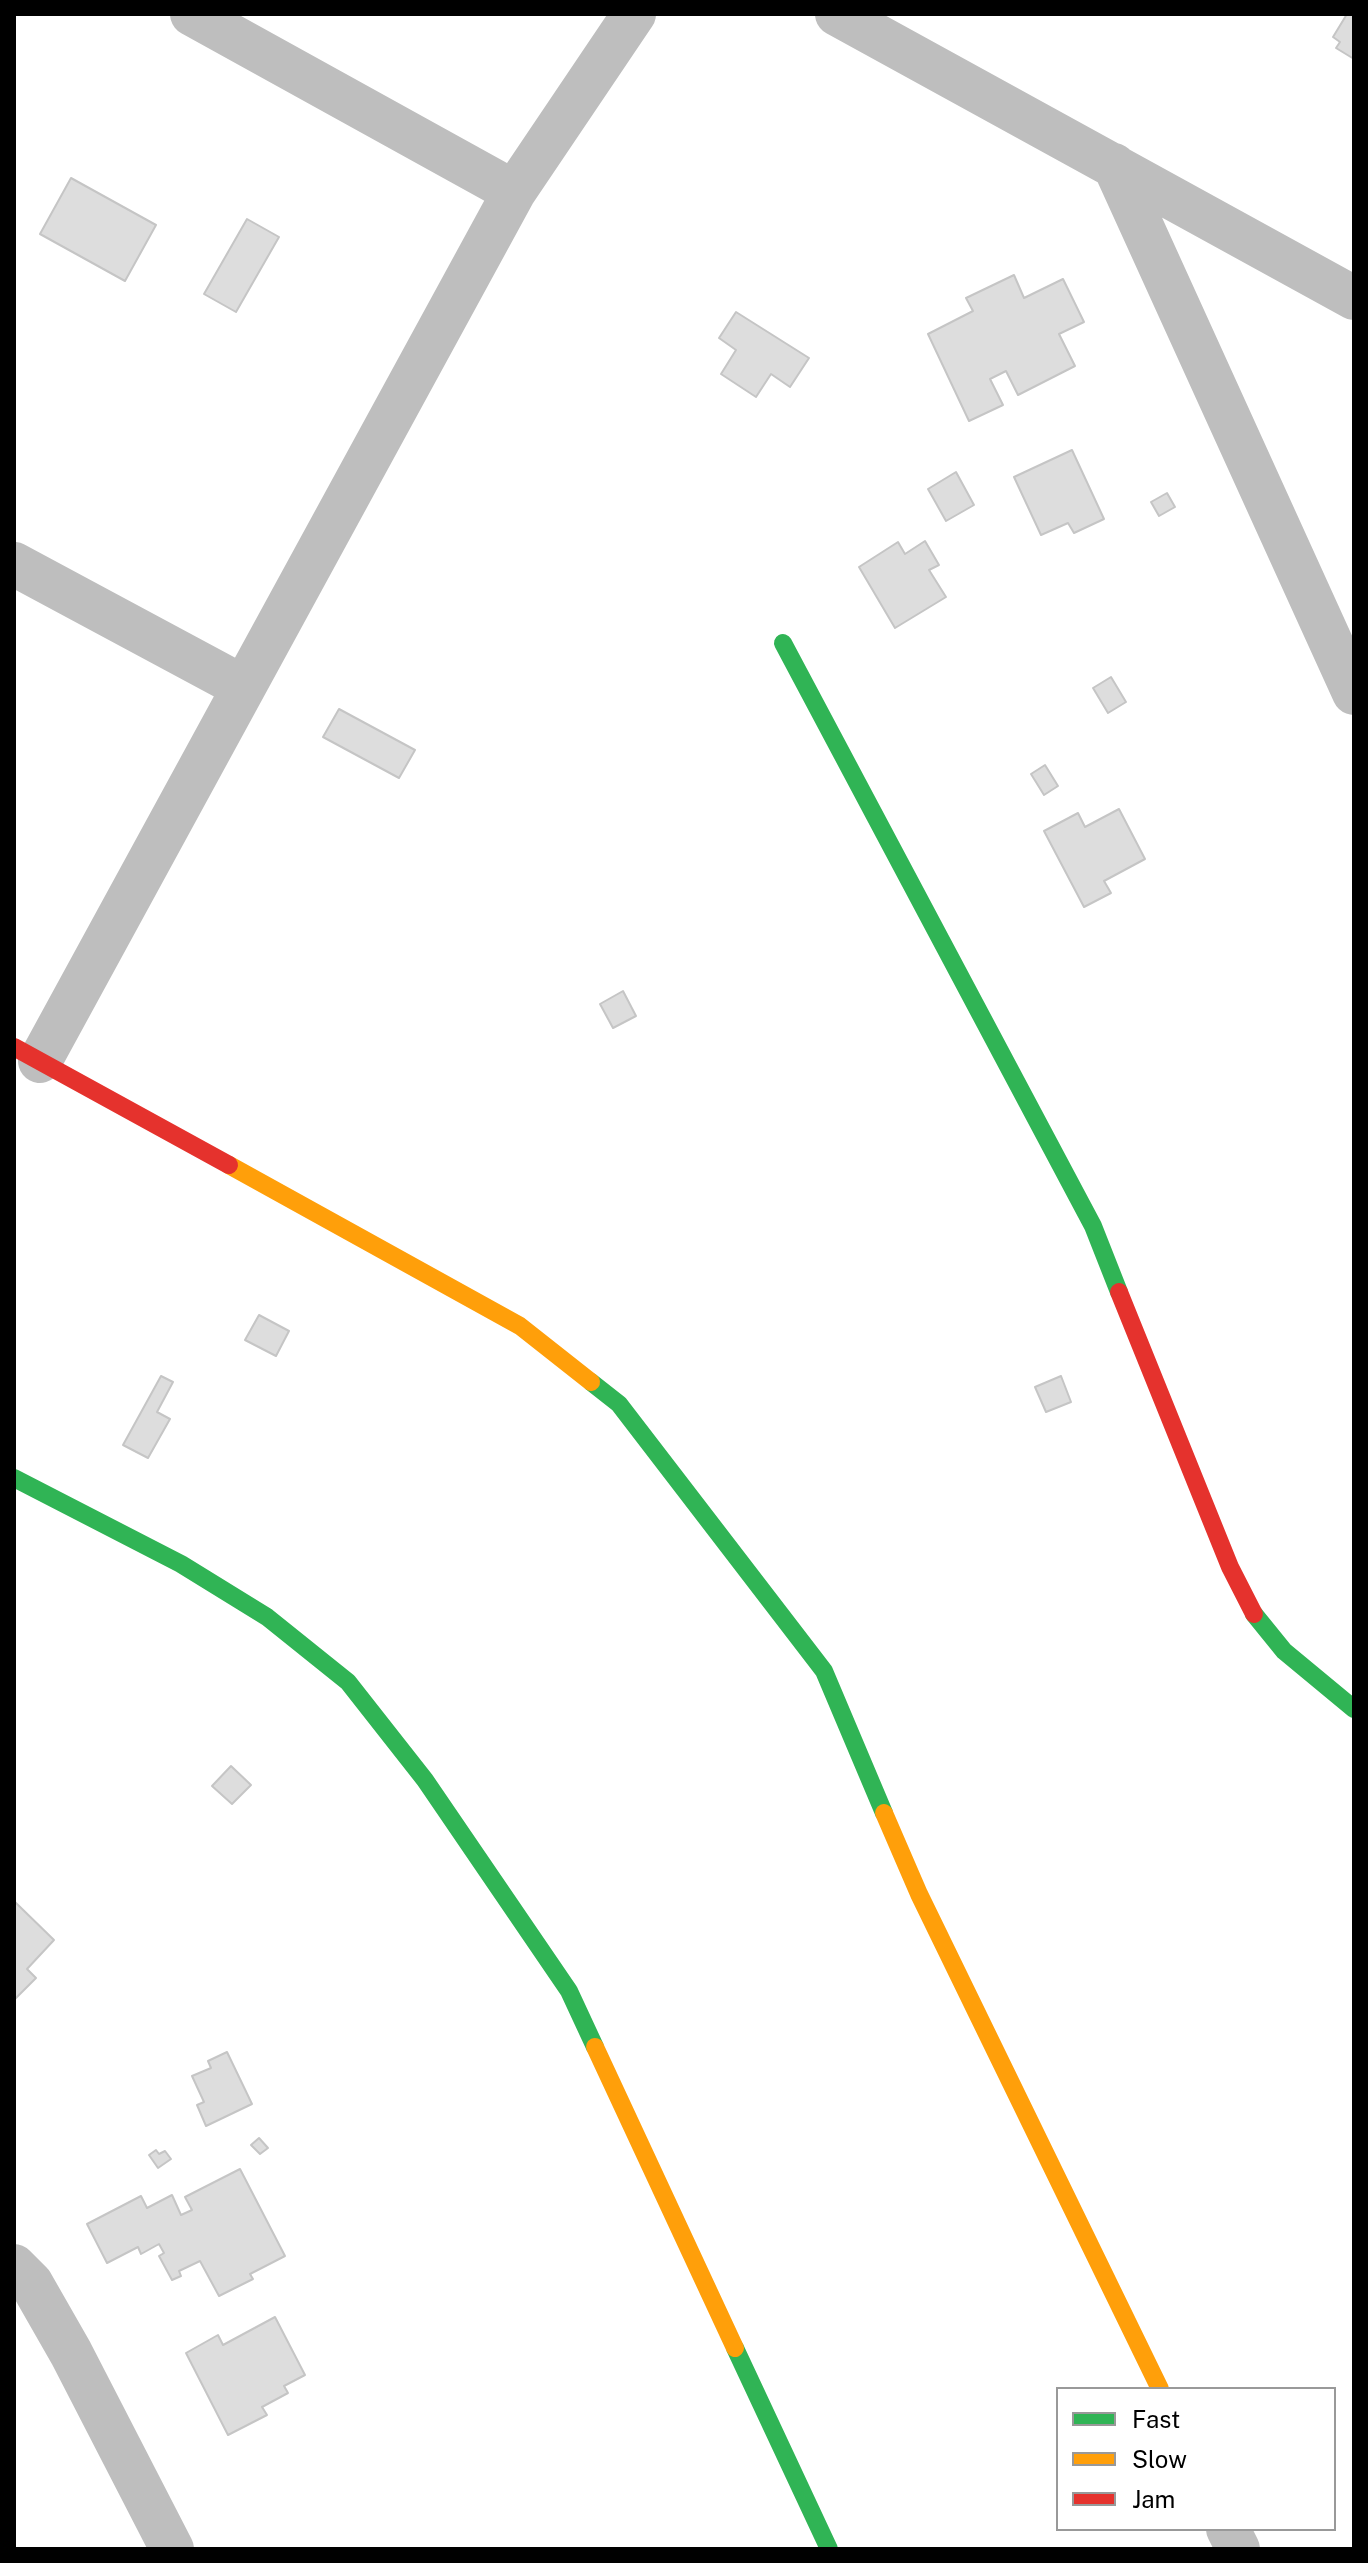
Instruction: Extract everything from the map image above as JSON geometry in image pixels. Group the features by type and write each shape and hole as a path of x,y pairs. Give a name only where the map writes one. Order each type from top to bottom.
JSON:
{"street":[{"path":"192,14 514,192"},
{"path":"634,14 514,192 243,687 27,1054 520,1326 619,1404 824,1671 919,1894 1159,2387"},
{"path":"837,14 1354,298"},
{"path":"1114,165 1354,693"},
{"path":"14,564 243,687"},
{"path":"783,643 1093,1226 1230,1567 1248,1604 1266,1630 1298,1663 1354,1709"},
{"path":"14,1478 181,1564 267,1617 348,1682 425,1780 569,1991 829,2549"},
{"path":"14,2266 31,2283 71,2353 172,2549"},
{"path":"1229,2531 1238,2549"}],"building":[{"path":"1347,14 1354,14 1354,59 1336,48 1340,42 1333,37"},
{"path":"71,178 156,225 125,281 40,234"},
{"path":"247,219 279,237 236,312 204,294"},
{"path":"1014,275 1024,298 1063,279 1084,322 1059,334 1075,366 1018,395 1006,371 990,379 1003,405 969,421 928,334 973,311 966,298"},
{"path":"736,312 809,358 790,387 771,374 756,397 721,374 736,350 719,338"},
{"path":"1072,450 1104,519 1074,533 1068,523 1041,535 1014,477"},
{"path":"956,472 974,505 946,521 928,489"},
{"path":"1167,493 1175,507 1159,516 1151,502"},
{"path":"925,541 939,565 929,570 946,597 895,628 859,567 898,542 905,554"},
{"path":"1111,677 1126,702 1108,713 1093,688"},
{"path":"339,709 415,750 399,778 323,737"},
{"path":"1045,765 1058,786 1044,795 1031,774"},
{"path":"1119,809 1145,859 1104,881 1111,893 1084,907 1044,831 1078,813 1085,827"},
{"path":"623,991 636,1016 613,1028 600,1004"},
{"path":"259,1315 289,1331 276,1356 245,1340"},
{"path":"161,1376 173,1382 157,1412 170,1419 148,1458 123,1445"},
{"path":"1061,1376 1071,1402 1046,1412 1035,1387"},
{"path":"231,1766 251,1785 232,1804 212,1786"},
{"path":"15,1902 54,1940 27,1969 36,1978 14,2000"},
{"path":"227,2052 252,2104 206,2126 197,2105 204,2102 192,2076 211,2068 208,2061"},
{"path":"259,2138 268,2148 260,2154 251,2145"},
{"path":"156,2150 159,2154 165,2151 171,2159 158,2168 149,2155"},
{"path":"240,2169 285,2256 250,2274 253,2279 219,2296 200,2261 179,2271 181,2276 172,2280 159,2256 164,2253 159,2244 141,2254 138,2247 107,2263 87,2224 141,2196 147,2208 172,2195 181,2215 192,2210 185,2197"},
{"path":"275,2317 305,2375 284,2386 288,2393 262,2407 267,2415 228,2435 186,2353 218,2335 223,2345"}],"traffic: fast":[{"path":"783,643 1093,1226 1119,1292"},
{"path":"591,1382 619,1404 824,1671 884,1813"},
{"path":"14,1478 181,1564 267,1617 348,1682 425,1780 569,1991 595,2047"},
{"path":"1254,1614 1284,1651 1354,1709"},
{"path":"735,2348 829,2549"}],"traffic: slow":[{"path":"229,1165 520,1326 591,1382"},
{"path":"884,1813 919,1894 1159,2387"},
{"path":"595,2047 735,2348"}],"traffic: jam":[{"path":"14,1047 229,1165"},
{"path":"1119,1292 1230,1567 1254,1614"}]}
